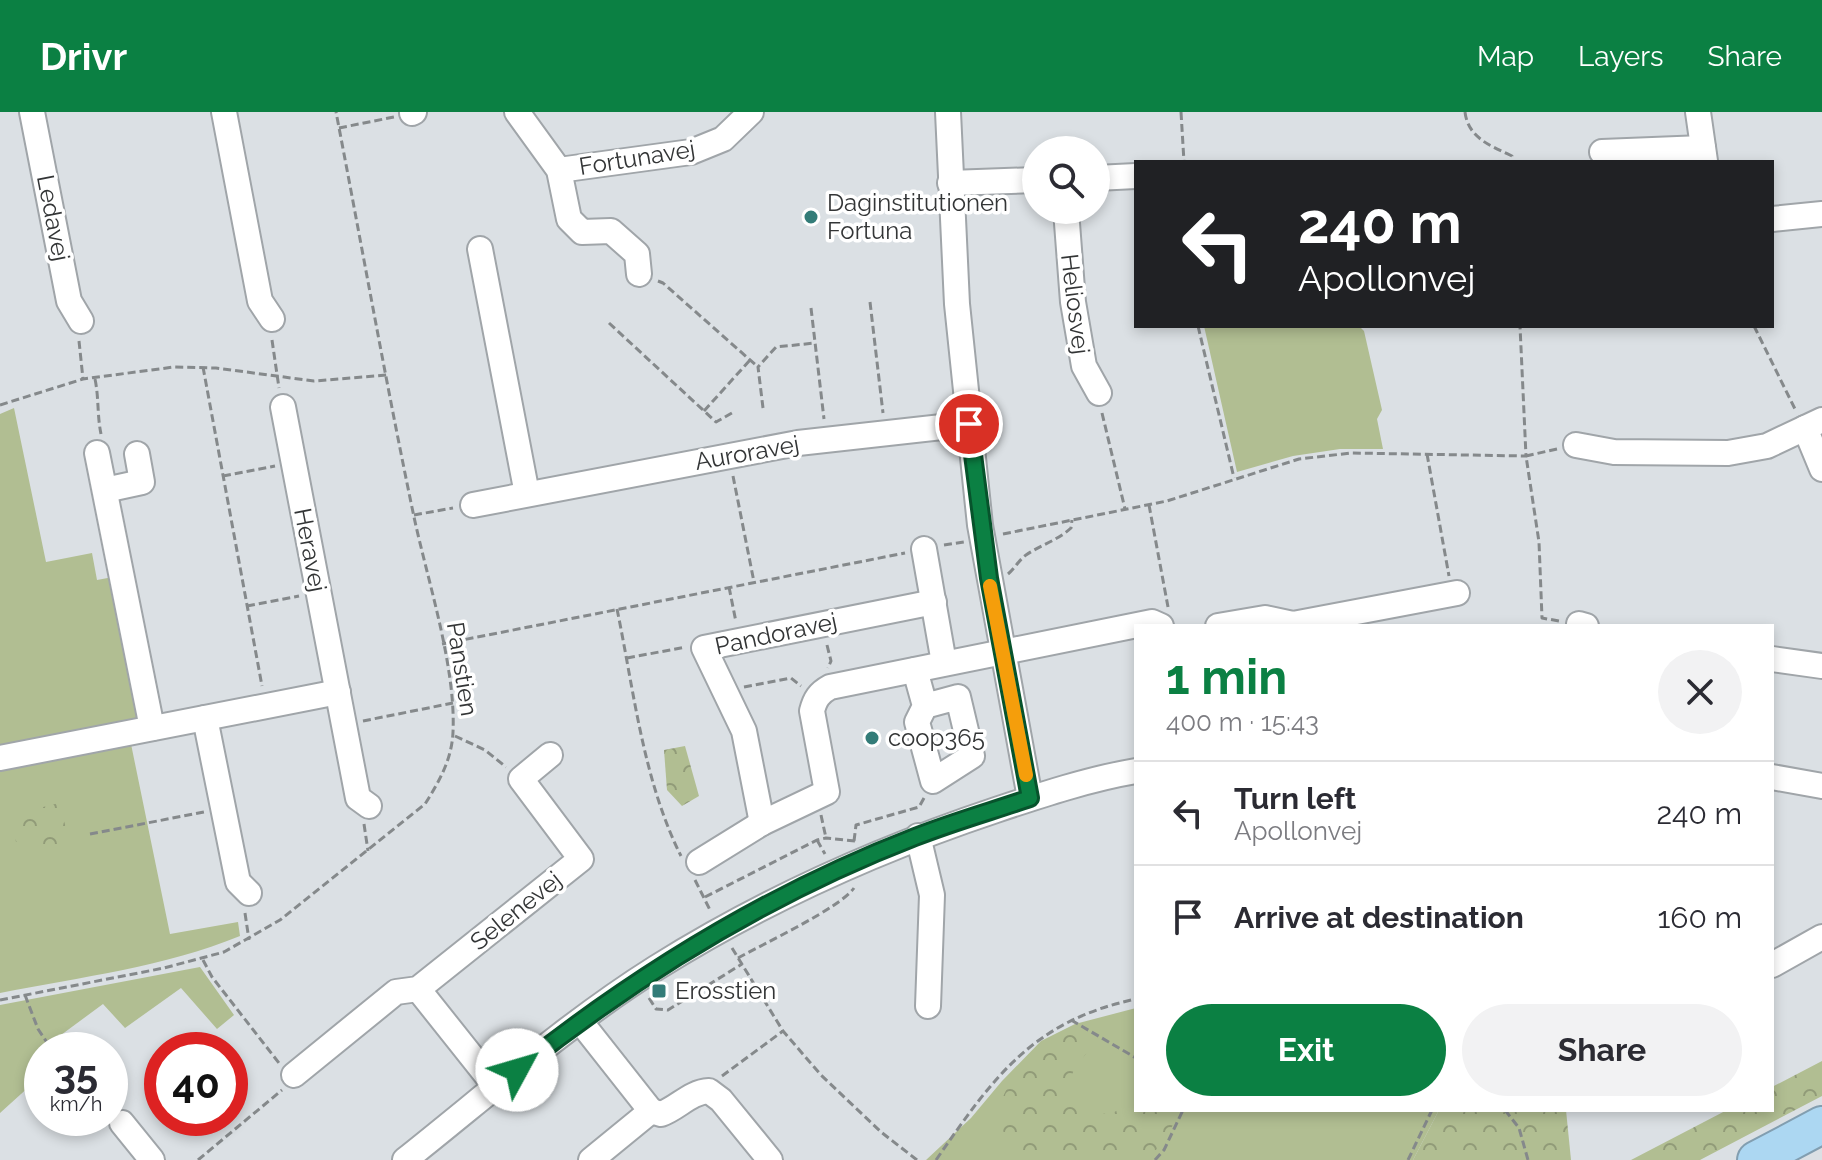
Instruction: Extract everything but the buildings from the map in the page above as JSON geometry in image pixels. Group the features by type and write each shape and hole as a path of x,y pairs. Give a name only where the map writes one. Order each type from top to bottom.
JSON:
{"highway":[{"path":"1756,1160 1822,1125"}],"street":[{"name":"Ledavej","path":"32,112 69,301 81,321"},
{"path":"224,112 260,301 272,319"},
{"name":"Fortunavej","path":"517,112 559,170 569,219 582,232 611,231 637,254 639,274"},
{"path":"948,112 957,304 969,424 989,578 1030,798"},
{"path":"1602,152 1704,155 1698,112"},
{"name":"Fortunavej","path":"559,170 679,155 723,139 739,116"},
{"path":"1110,177 1134,176"},
{"path":"950,183 1022,180"},
{"path":"1774,219 1822,214"},
{"name":"Heliosvej","path":"1067,224 1073,302 1084,366 1099,393"},
{"path":"480,249 527,494"},
{"name":"Heravej","path":"283,407 358,798 369,806"},
{"name":"Auroravej","path":"473,505 826,439 969,424"},
{"path":"1576,445 1614,452 1728,453 1767,446 1814,424 1822,469"},
{"path":"97,453 152,728"},
{"path":"105,490 142,482 137,454"},
{"path":"924,549 944,663"},
{"path":"1230,624 1265,618 1293,624 1457,593"},
{"name":"Pandoravej","path":"762,823 744,731 704,648 934,602"},
{"path":"691,865 762,823 827,792 812,711 817,697 830,687 1002,651 1134,628"},
{"path":"1774,659 1822,666"},
{"path":"915,670 925,706 917,722 933,781 972,756 958,697 925,706"},
{"path":"0,758 338,692"},
{"path":"205,718 238,882 249,893"},
{"path":"521,779 550,755"},
{"path":"405,1160 580,1021 655,968 855,852 880,851 1030,798 1134,772"},
{"path":"1774,777 1822,786"},
{"name":"Selenevej","path":"294,1075 396,992 418,989 581,859 521,779"},
{"path":"918,836 932,895 928,1006"},
{"path":"1774,964 1822,937"},
{"path":"418,989 496,1087"},
{"path":"580,1021 651,1111 661,1114 671,1111 691,1096 709,1091 721,1100 770,1160"},
{"path":"591,1160 651,1111"},
{"path":"128,1130 152,1160"}],"path":[{"name":"Panstien","path":"0,1000 203,960 249,940 280,920 425,804 449,758 453,703 336,112"},
{"path":"1181,112 1184,160"},
{"path":"1465,112 1473,133 1512,156 1512,160"},
{"path":"339,128 413,113"},
{"path":"639,274 663,283 758,367 763,408"},
{"path":"870,302 885,433"},
{"path":"811,308 826,439"},
{"path":"272,319 283,407"},
{"path":"81,321 78,347 83,379"},
{"path":"609,323 716,422 732,413"},
{"path":"1198,328 1235,479"},
{"path":"1520,328 1526,456 1539,542 1542,618 1576,624"},
{"path":"1755,328 1814,424"},
{"path":"758,367 776,347 815,343"},
{"path":"704,411 750,360"},
{"path":"0,405 83,379 174,367 203,367 314,381 387,375"},
{"path":"203,367 266,707"},
{"path":"95,377 102,439 97,453"},
{"path":"1099,393 1103,422 1125,509"},
{"path":"1003,534 1149,505 1310,457 1351,453 1526,456 1576,445"},
{"path":"1427,454 1449,576 1457,593"},
{"path":"730,455 754,582"},
{"path":"223,476 293,463"},
{"path":"414,515 473,505"},
{"path":"1149,505 1169,611 1157,624"},
{"path":"989,578 1007,575 1022,558 1038,547 1059,539 1071,528 1072,520"},
{"path":"442,644 964,542"},
{"path":"729,587 738,631 751,629 753,638"},
{"path":"247,606 319,592"},
{"path":"617,609 647,760 669,828 691,865 712,915"},
{"path":"627,658 690,646 704,648"},
{"path":"725,691 791,678 817,697"},
{"path":"344,725 453,703"},
{"path":"453,735 485,750 521,779"},
{"path":"738,958 849,895 858,882 856,825 919,807 933,781"},
{"path":"368,851 363,827 369,806"},
{"path":"90,834 223,808"},
{"path":"705,897 817,840 826,838 855,852"},
{"path":"817,840 825,856"},
{"path":"855,852 864,843 880,851"},
{"path":"249,893 244,915 249,940"},
{"path":"732,948 783,1031 821,1075 917,1160"},
{"path":"198,1160 265,1106 293,1080 294,1075 278,1062 212,977 203,960"},
{"path":"647,995 656,1009 668,1010 742,964"},
{"path":"25,995 40,1032"},
{"path":"936,1160 967,1115 1011,1061 1071,1020 1134,1000"},
{"path":"1071,1020 1134,1057"},
{"path":"709,1091 722,1076 783,1031"},
{"path":"1155,1160 1164,1150 1182,1112"},
{"path":"1408,1160 1431,1112"},
{"path":"1507,1112 1519,1128 1528,1160"}],"green space":[{"path":"1204,328 1361,328 1382,410 1377,419 1383,449 1340,449 1293,456 1237,472"},
{"path":"14,408 46,562 92,553 97,580 113,577 141,718 0,745 0,414"},
{"path":"131,744 170,934 238,922 240,936 182,956 0,993 0,768"},
{"path":"685,746 699,796 682,806 667,790 664,750"},
{"path":"59,803 70,842 44,848 42,838 16,842 11,815"},
{"path":"200,967 234,1015 217,1029 181,988 125,1028 103,1004 65,1032 24,1032 24,1091 0,1113 0,1005"},
{"path":"1134,1009 1134,1112 1438,1112 1413,1160 926,1160 971,1118 1041,1041 1075,1024"},
{"path":"1076,1034 1087,1038 1088,1052 1072,1075 1069,1088 1071,1103 1089,1115 1113,1113 1134,1099 1134,1112 1176,1112 1165,1142 1144,1160 1021,1160 1002,1127 1000,1105 1011,1082 1029,1058 1059,1035"},
{"path":"1822,1061 1822,1096 1700,1160 1631,1160 1723,1112 1774,1112 1774,1086"},
{"path":"1438,1112 1566,1112 1571,1160 1413,1160"}],"slow traffic":[{"path":"990,586 1026,775"}],"place":[{"name":"Daginstitutionen Fortuna","path":"811,217"},
{"name":"coop365","path":"872,738"},
{"name":"Erosstien","path":"659,991"}],"route":[{"path":"517,1070 655,968 774,901 880,851 1030,798 980,525 969,424"}]}
